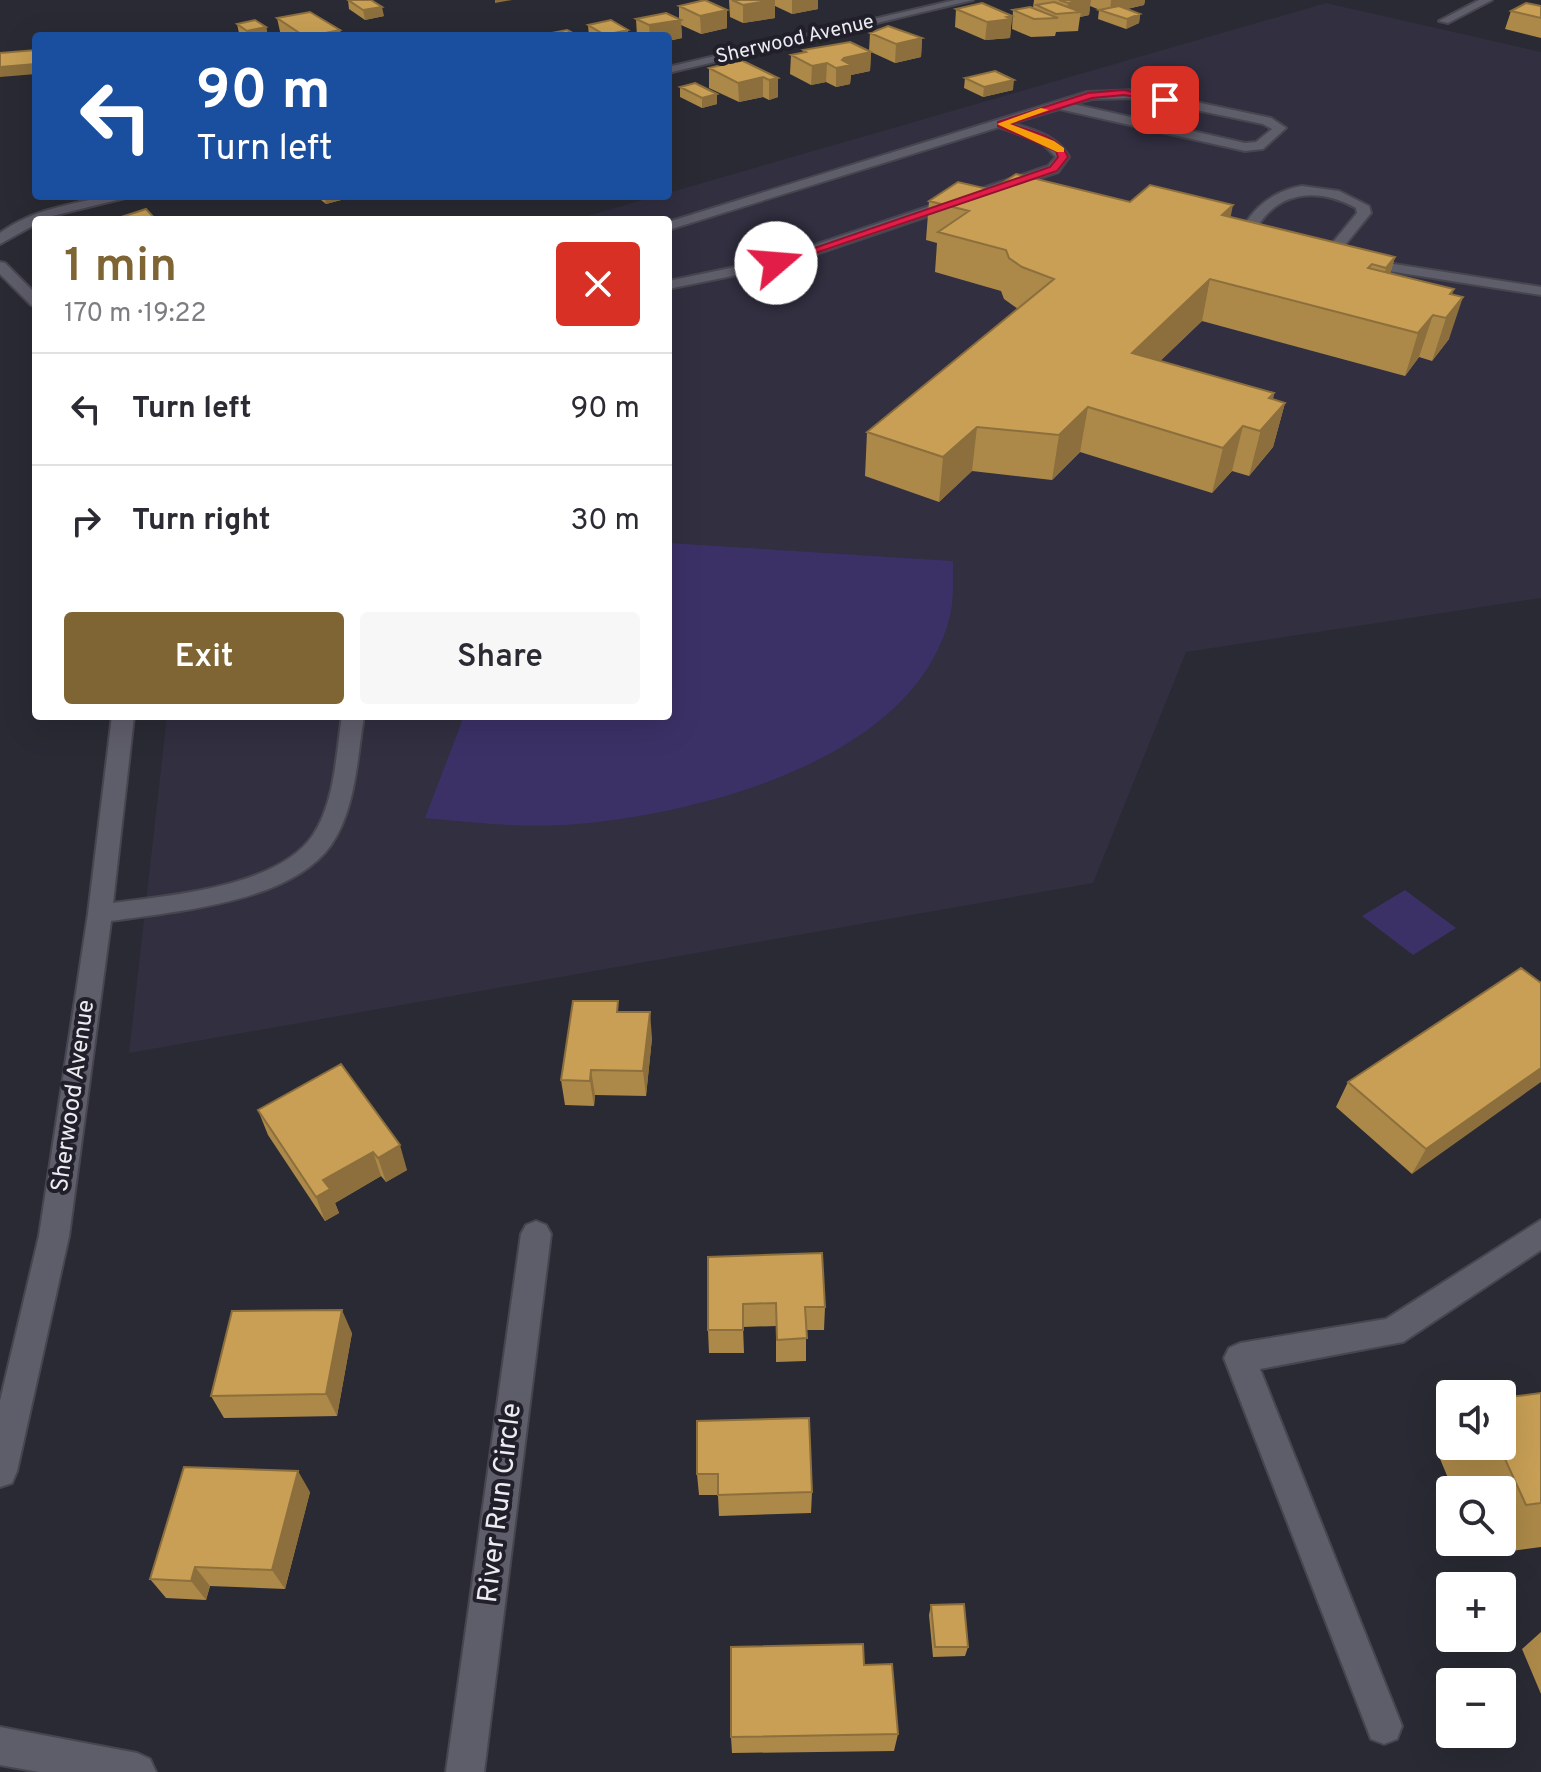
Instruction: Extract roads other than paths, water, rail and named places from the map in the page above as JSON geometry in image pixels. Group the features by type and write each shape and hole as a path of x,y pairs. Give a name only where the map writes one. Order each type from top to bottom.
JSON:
{"street":[{"name":"Sherwood Avenue","path":"672,69 968,0"},
{"path":"1444,21 1487,0"},
{"path":"672,225 1091,95 1139,94 1267,121 1280,128 1259,146 1245,147 1059,105"},
{"path":"672,284 776,263 1053,169 1060,163 1063,157 1060,150 1051,143 1001,124"},
{"path":"1282,250 1253,239 1248,232 1251,225 1283,195 1313,191 1334,194 1351,199 1362,206 1364,213 1319,257 1541,291"},
{"path":"48,216 110,200"},
{"path":"0,240 32,221"},
{"path":"0,266 32,298"},
{"name":"Sherwood Avenue","path":"0,1471 54,1236 100,914 123,720"},
{"path":"100,914 238,890 270,878 304,858 320,844 336,809 352,720"},
{"path":"1384,1726 1240,1358 1392,1332 1501,1263 1541,1233"},
{"name":"River Run Circle","path":"465,1772 536,1234"},
{"path":"0,1746 137,1772"}]}
